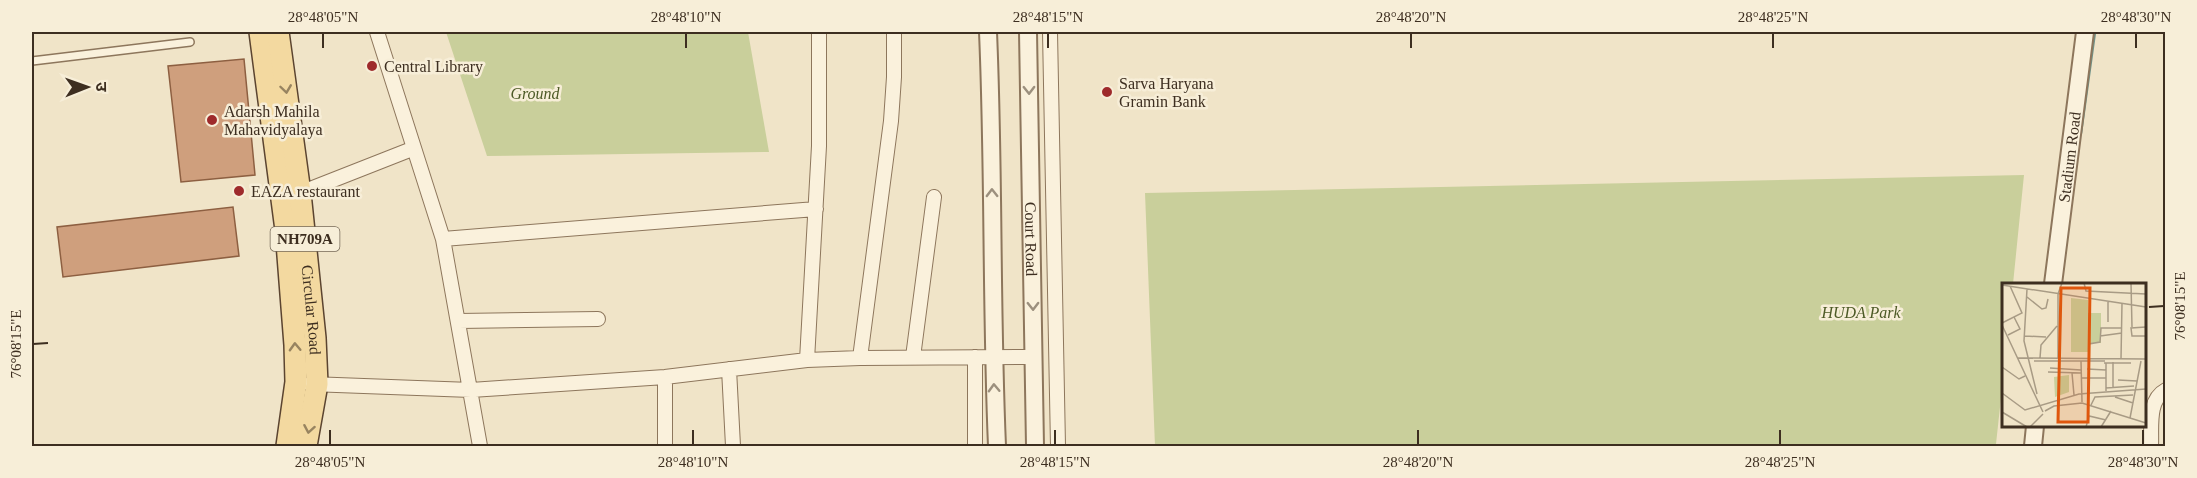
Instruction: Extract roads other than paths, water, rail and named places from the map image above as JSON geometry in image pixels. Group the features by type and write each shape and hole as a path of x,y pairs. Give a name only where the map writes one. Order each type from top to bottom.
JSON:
{"main road":[{"name":"NH709A","path":"260,32 286,230 295,345 306,383 287,447"},
{"name":"Circular Road","path":"278,32 300,193 315,338 306,383 306,447"}],"street":[{"path":"377,32 412,149 443,239 480,447"},
{"path":"807,360 816,209 820,93 819,32"},
{"path":"860,358 891,121 894,32"},
{"path":"988,32 993,357 997,447"},
{"name":"Court Road","path":"1028,32 1035,447"},
{"path":"1050,32 1058,447"},
{"name":"Stadium Road","path":"2053,283 2085,32"},
{"path":"300,193 412,149"},
{"path":"913,357 934,197"},
{"path":"443,239 816,209"},
{"path":"459,321 598,319"},
{"path":"975,357 975,447"},
{"path":"306,383 471,390 665,377 807,360 1034,357"},
{"path":"729,369 733,447"},
{"path":"665,377 665,447"},
{"path":"2151,447 2153,405 2158,394 2166,390"},
{"path":"2033,447 2035,427"}],"lane":[{"path":"32,61 190,42"}],"waterway":[{"path":"2080,133 2094,32"}],"place":[{"name":"Central Library","path":"372,66"},
{"name":"Sarva Haryana Gramin Bank","path":"1107,92"},
{"name":"Adarsh Mahila Mahavidyalaya","path":"212,120"},
{"name":"EAZA restaurant","path":"239,191"}],"park label":[{"name":"Ground","path":"535,93"},
{"name":"HUDA Park","path":"1861,312"}]}
